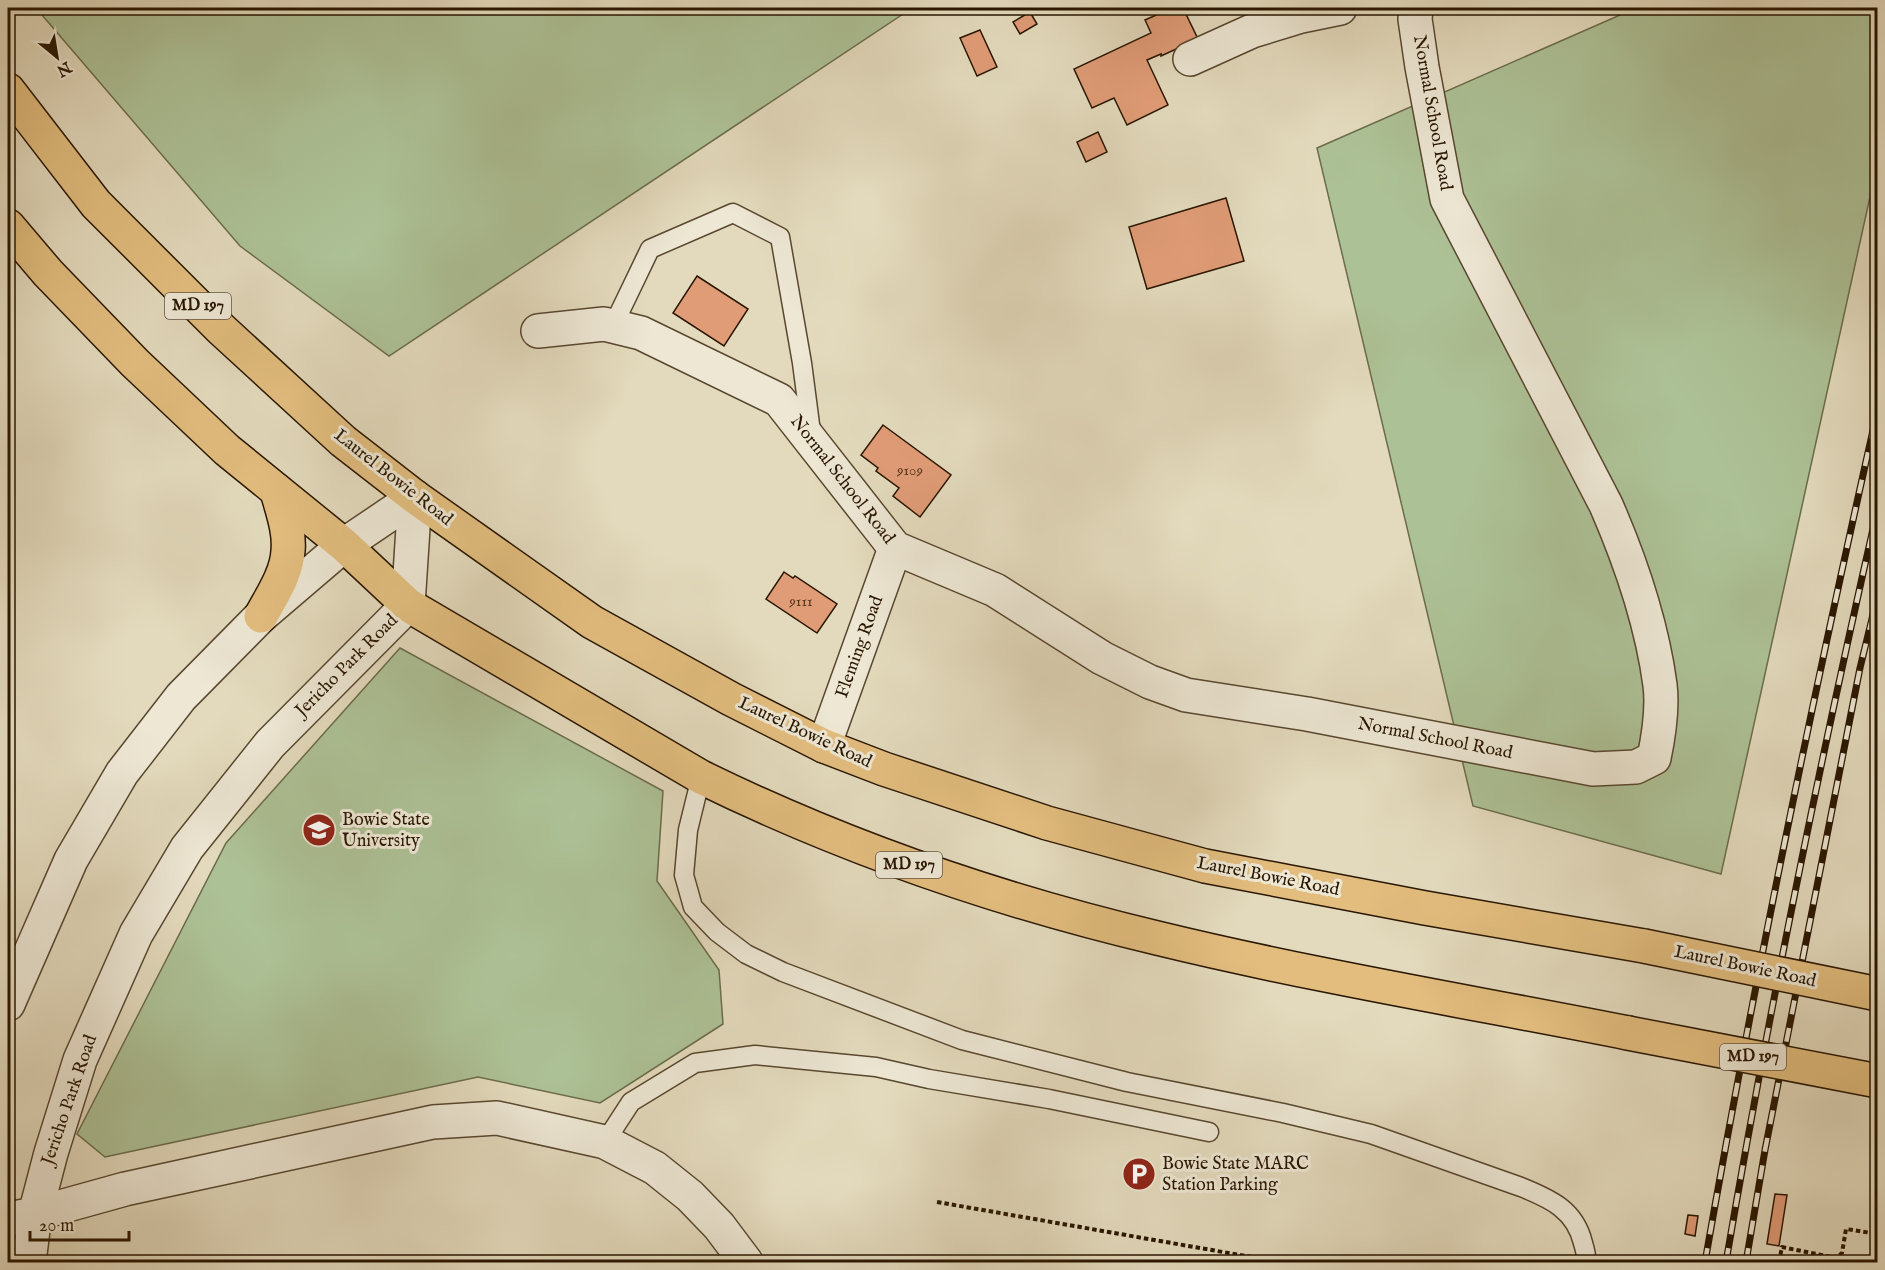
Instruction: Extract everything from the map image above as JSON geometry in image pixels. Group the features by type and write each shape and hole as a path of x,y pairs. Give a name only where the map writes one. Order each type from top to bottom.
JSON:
{"main road":[{"name":"Laurel Bowie Road","path":"8,90 96,204 221,329 343,441 415,497 592,622 730,699 824,746 884,769 1047,824 1205,866 1425,908 1644,946 1878,994"},
{"name":"MD 197","path":"8,226 48,273 135,363 227,450 344,545 408,605 701,777 752,802 906,864 1063,913 1157,939 1878,1082"},
{"path":"261,616 278,584 288,553 287,529 277,491"}],"street":[{"path":"1190,60 1252,31 1301,16 1340,8"},
{"name":"Normal School Road","path":"538,331 594,324 641,333 778,400 812,440 895,548 995,590 1102,658 1150,682 1186,695 1307,714 1593,769 1636,767 1654,758 1660,727 1660,686 1647,626 1620,538 1606,505 1447,199 1422,67 1415,19 1416,8"},
{"path":"8,1004 71,860 122,773 182,697 261,616 344,545 415,497"},
{"name":"Jericho Park Road","path":"29,1263 21,1217 51,1154 80,1060 136,934 187,848 270,744 408,605 415,497"},
{"name":"Fleming Road","path":"824,746 895,548"},
{"path":"21,1217 125,1189 433,1122 497,1118 605,1143 655,1168 690,1196 719,1226 746,1263"}],"lane":[{"path":"612,326 650,249 733,213 780,237 812,440"},
{"path":"701,777 688,830 684,875 693,907 709,924 747,954 783,972 962,1040 1127,1082 1282,1113 1371,1134 1521,1187 1543,1196 1563,1209 1580,1228 1586,1263"},
{"path":"605,1143 631,1102 695,1063 755,1055 876,1067 1209,1132"}],"path":[{"path":"937,1202 1280,1263"},
{"path":"1779,1263 1782,1247 1836,1258 1842,1253 1846,1229 1878,1234"},
{"path":"1815,1263 1817,1254"}],"green space":[{"path":"36,8 912,8 389,356 240,246"},
{"path":"1636,8 1877,8 1877,165 1721,874 1473,806 1317,148"},
{"path":"400,648 663,791 657,881 719,970 723,1024 600,1103 478,1077 105,1157 77,1134 226,843"}],"building":[{"path":"1172,8 1183,8 1198,39 1147,60 1168,105 1127,125 1114,98 1092,108 1074,69 1151,33 1145,20"},
{"path":"1030,12 1037,24 1020,34 1013,22"},
{"path":"980,30 997,67 977,76 960,38"},
{"path":"1098,132 1107,152 1086,162 1077,142"},
{"path":"1226,198 1244,261 1147,289 1129,227"},
{"path":"697,276 748,309 724,346 673,313"},
{"path":"883,425 951,475 920,517 893,496 899,488 876,471 878,468 861,455"},
{"path":"784,572 793,578 795,576 837,604 817,633 766,599"},
{"path":"1775,1194 1787,1195 1779,1246 1767,1244"},
{"path":"1688,1215 1698,1216 1695,1236 1685,1234"}],"railway":[{"path":"1705,1262 1786,834 1878,408"},
{"path":"1726,1262 1797,884 1878,507"},
{"path":"1746,1262 1765,1150 1860,668 1878,594"}],"place":[{"name":"Bowie State University","path":"319,830"},
{"name":"Bowie State MARC Station Parking","path":"1139,1174"}]}
